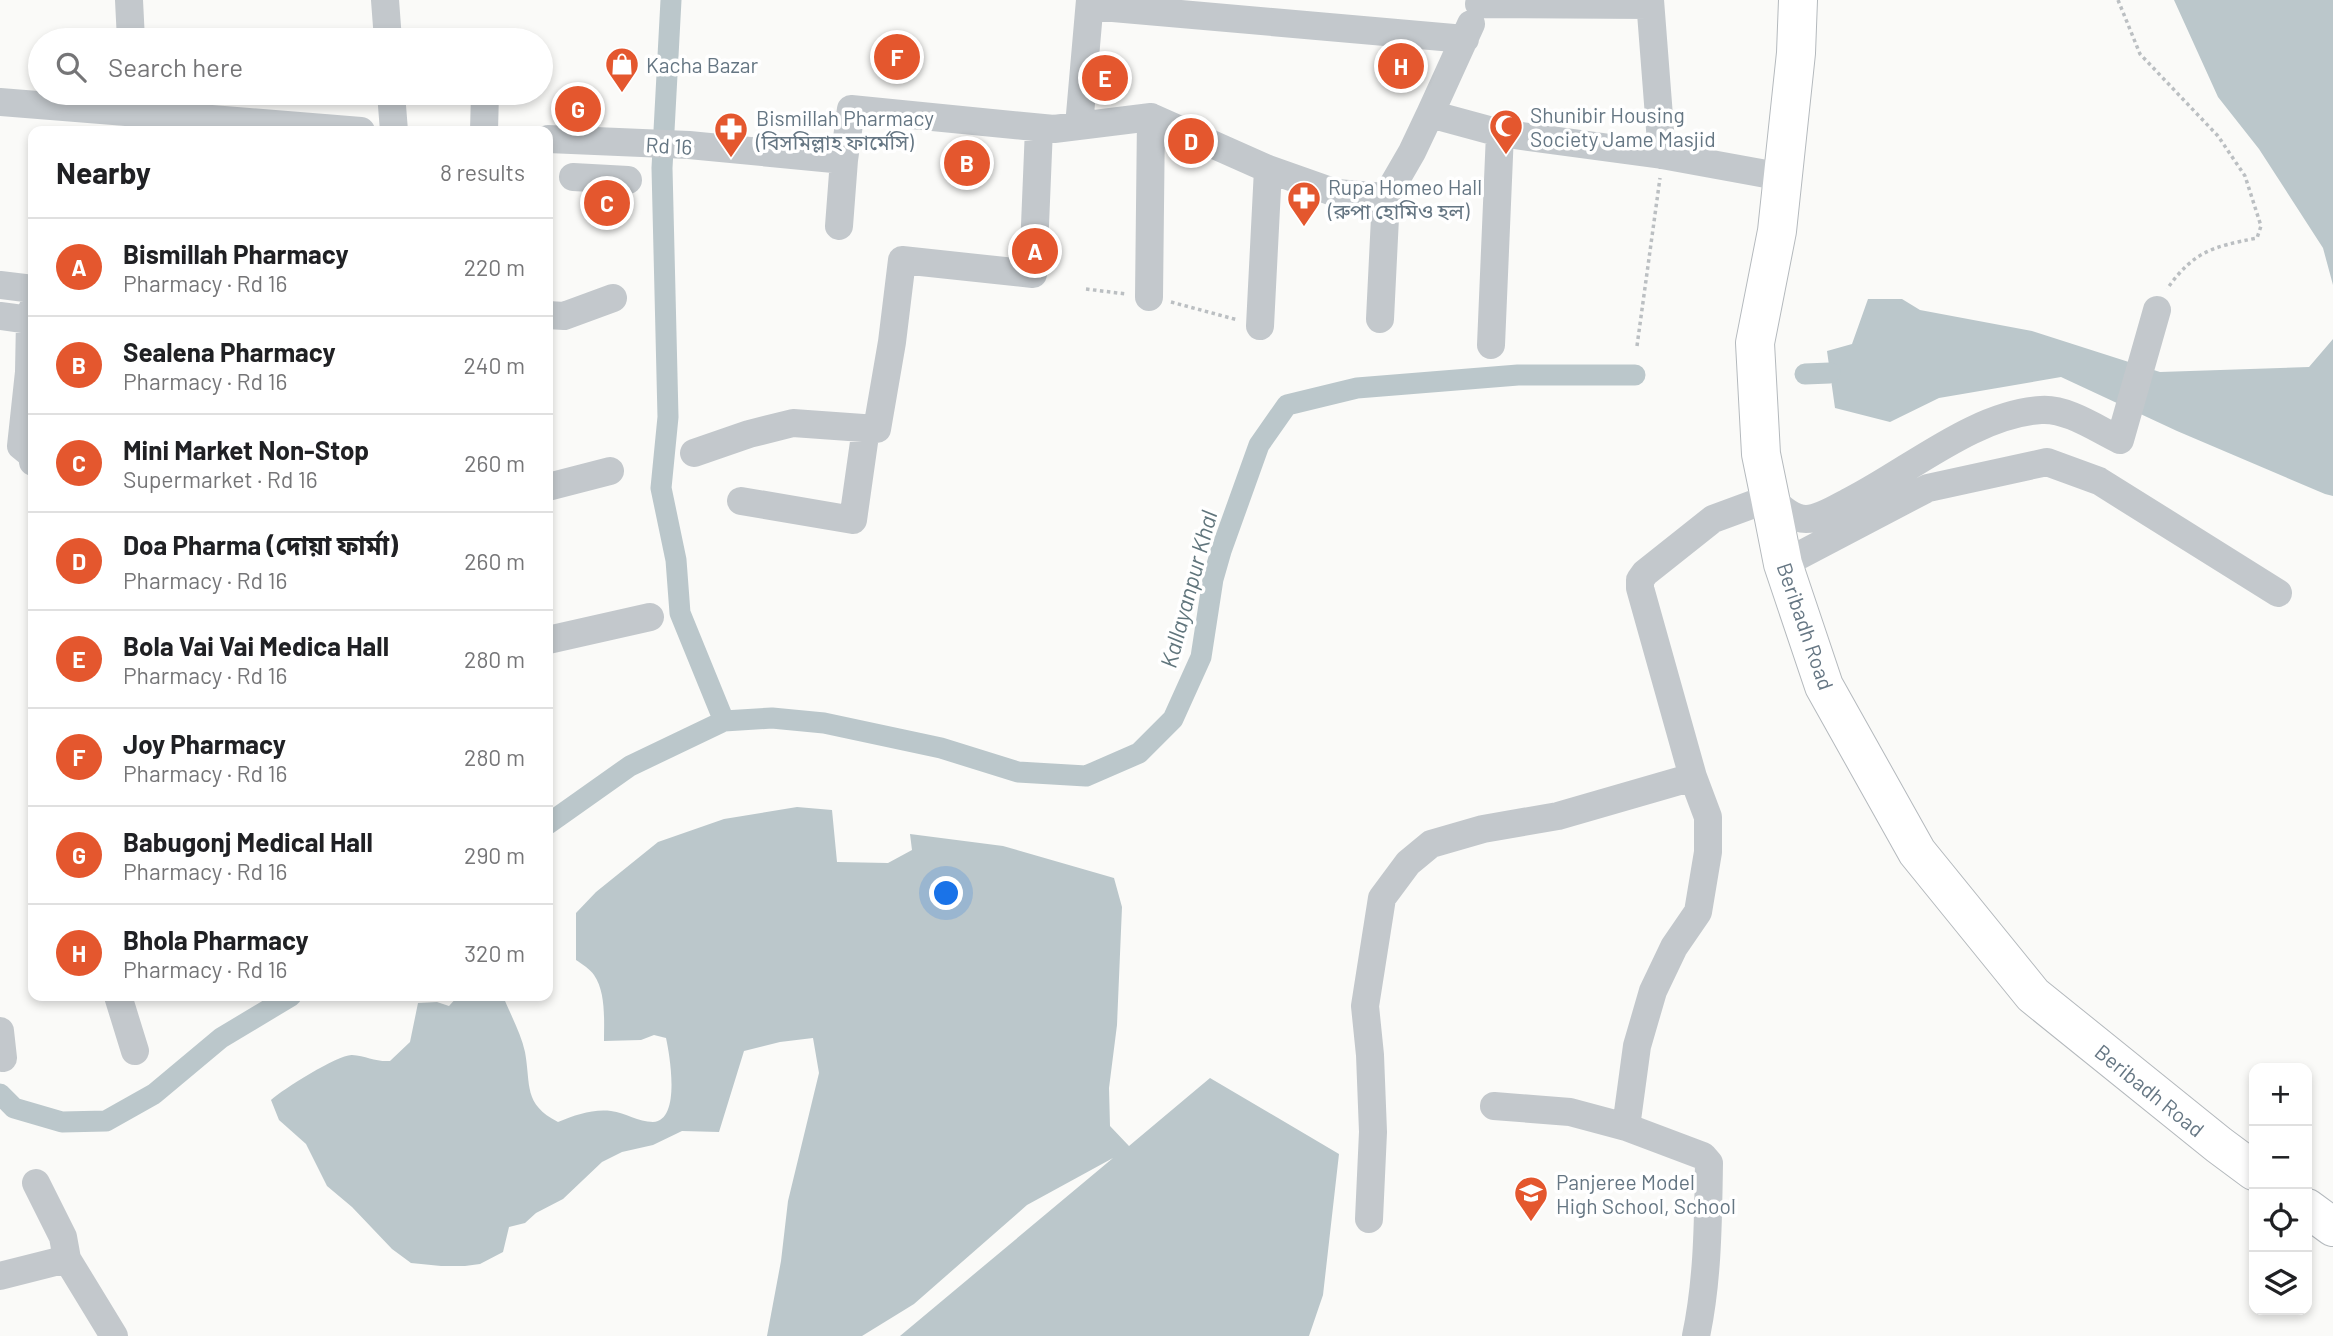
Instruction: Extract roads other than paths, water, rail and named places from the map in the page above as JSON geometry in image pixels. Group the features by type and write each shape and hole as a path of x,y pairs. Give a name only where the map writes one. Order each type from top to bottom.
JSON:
{"highway":[{"name":"Beribadh Road","path":"1798,0 1796,53 1777,231 1755,343 1762,454 1783,564 1824,686 1917,852 2033,995 2249,1167"},
{"path":"2312,1212 2333,1227"}],"street":[{"path":"129,0 130,28"},
{"path":"385,0 386,28"},
{"path":"1380,319 1386,197 1412,152 1465,39 1479,2 1650,2 1662,155"},
{"path":"1079,126 1090,3 1465,39"},
{"path":"0,102 28,102"},
{"path":"149,105 320,126"},
{"path":"392,105 394,126"},
{"path":"484,126 485,105"},
{"path":"839,226 851,109 1054,129 1152,117 1268,169 1336,193 1386,197"},
{"path":"1430,114 1500,133 1662,155 1783,177"},
{"path":"1149,297 1152,117"},
{"path":"694,453 749,434 793,423 877,429 892,342 902,260 1033,274 1040,128"},
{"path":"1491,345 1500,133"},
{"name":"Rd 16","path":"553,139 689,145 844,160"},
{"path":"1260,326 1268,169"},
{"path":"573,177 628,180"},
{"path":"0,285 28,288"},
{"path":"556,316 613,298"},
{"path":"1626,1127 1637,1046 1653,991 1674,947 1698,912 1707,852 1708,817 1693,777 1640,580 1645,573 1713,519 1770,498 1793,517 1808,519 1882,485 1977,426 2011,415 2044,410 2064,414 2120,440 2157,310"},
{"path":"0,316 28,313"},
{"path":"28,381 21,446 28,452"},
{"path":"741,501 852,520 866,428"},
{"path":"1783,564 1928,488 2046,462 2099,481 2278,593"},
{"path":"553,485 610,471"},
{"path":"553,639 650,617"},
{"path":"1369,1219 1373,1132 1365,1006 1382,898 1408,863 1432,844 1483,829 1558,816 1693,777"},
{"path":"120,1001 135,1051"},
{"path":"1494,1106 1570,1112 1626,1127 1703,1156 1709,1163 1708,1249 1696,1336"},
{"path":"36,1183 63,1237 67,1259 114,1336"},
{"path":"0,1276 67,1259"}],"waterway":[{"path":"671,0 662,168 668,417 661,488 676,560 680,613 724,721"},
{"name":"Kallayanpur Khal","path":"1805,374 1830,373"},
{"name":"Kallayanpur Khal","path":"553,820 630,766 724,721 772,718 824,723 941,748 1018,772 1086,776 1139,753 1173,719 1201,657 1213,579 1259,445 1287,405 1357,388 1518,375 1635,375"},
{"name":"Kallayanpur Khal","path":"0,1094 14,1108 62,1122 106,1121 154,1094 221,1038 283,1001"}],"place":[{"name":"Joy Pharmacy","path":"897,57"},
{"name":"Bhola Pharmacy","path":"1401,66"},
{"name":"Bola Vai Vai Medica Hall","path":"1105,78"},
{"name":"Kacha Bazar","path":"622,94"},
{"name":"Babugonj Medical Hall","path":"578,109"},
{"name":"Doa Pharma (দোয়া ফার্মা)","path":"1191,141"},
{"name":"Shunibir Housing Society Jame Masjid","path":"1506,156"},
{"name":"Bismillah Pharmacy (বিসমিল্লাহ ফার্মেসি)","path":"731,159"},
{"name":"Sealena Pharmacy","path":"967,163"},
{"name":"Mini Market Non-Stop","path":"607,203"},
{"name":"Rupa Homeo Hall (রুপা হোমিও হল)","path":"1304,228"},
{"name":"Bismillah Pharmacy","path":"1035,251"},
{"name":"Panjeree Model High School, School","path":"1531,1223"}]}
